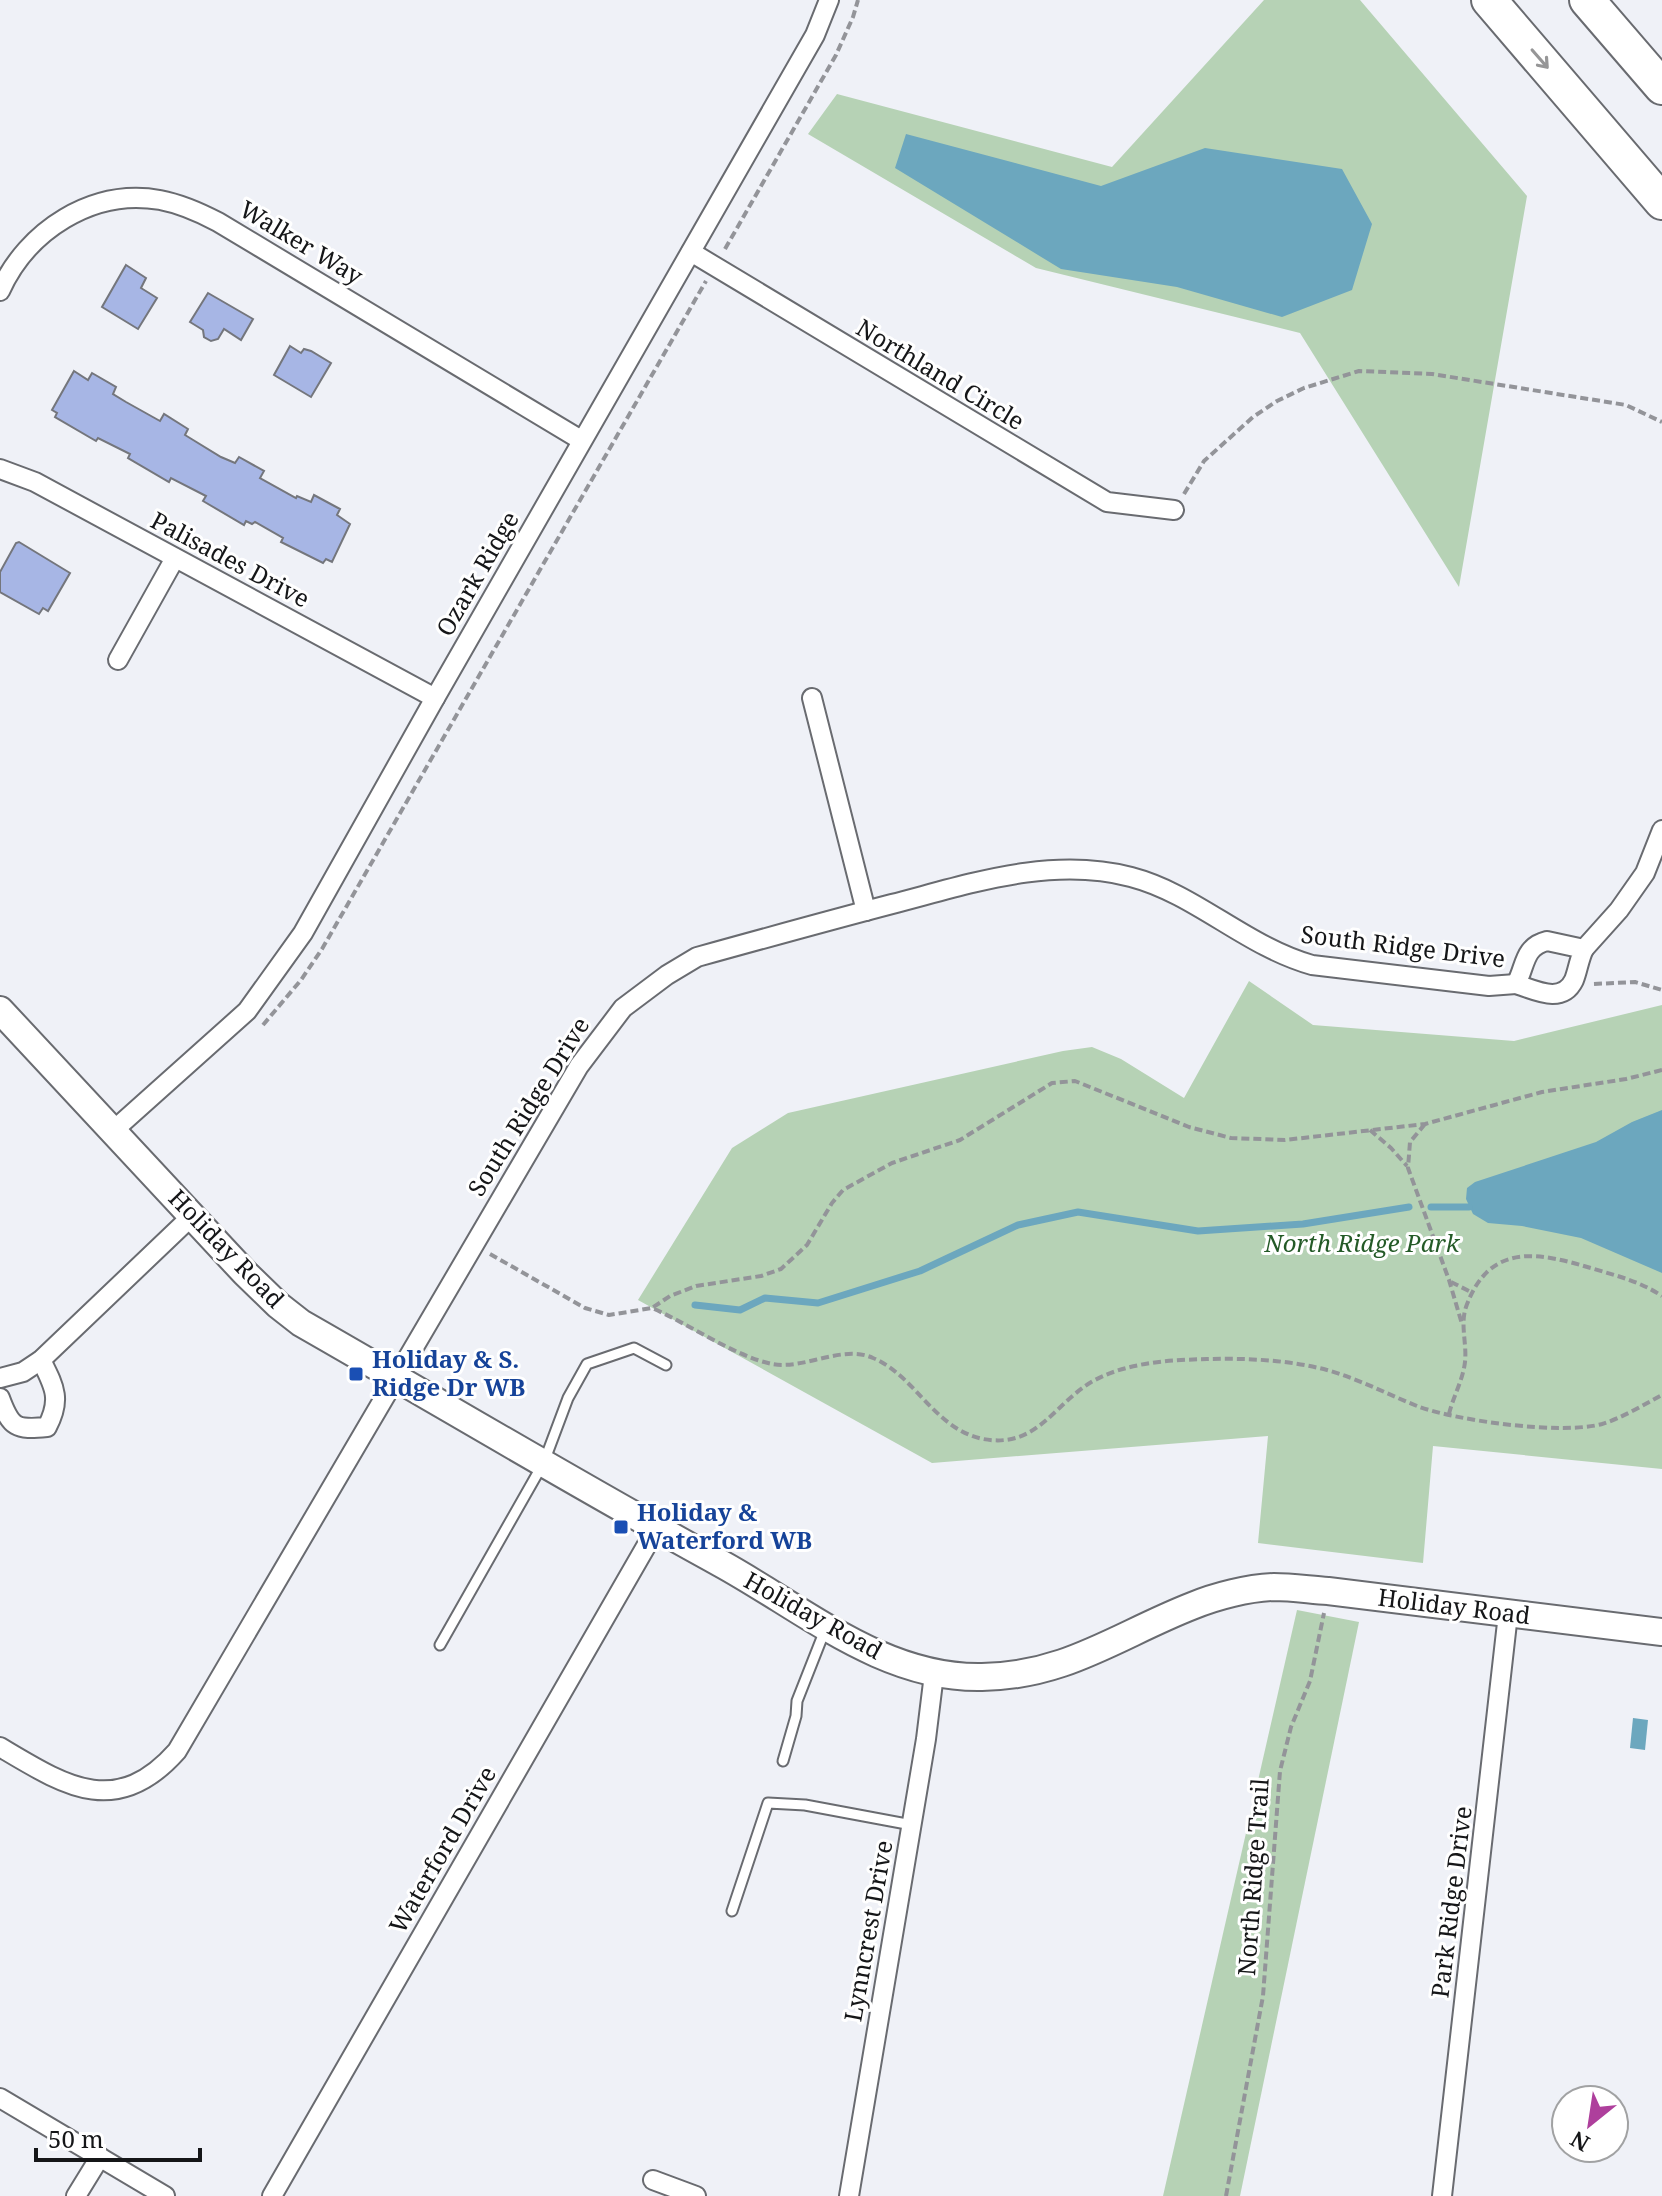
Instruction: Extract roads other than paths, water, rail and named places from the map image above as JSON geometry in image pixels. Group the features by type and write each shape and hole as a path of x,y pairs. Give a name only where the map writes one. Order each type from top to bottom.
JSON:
{"highway":[{"path":"1489,0 1662,202"},
{"path":"1587,0 1662,87"}],"street":[{"name":"Ozark Ridge","path":"114,1130 247,1011 303,933 581,440 815,35 829,0"},
{"name":"Walker Way","path":"0,291 29,245 50,227 77,212 123,199 149,199 188,207 581,440"},
{"name":"Northland Circle","path":"691,252 1107,502 1174,510"},
{"name":"Palisades Drive","path":"0,469 35,482 435,698"},
{"path":"118,660 175,558"},
{"path":"812,698 866,911"},
{"path":"1584,949 1619,910 1645,873 1662,830"},
{"name":"South Ridge Drive","path":"0,1747 58,1782 92,1790 127,1787 149,1776 177,1751 579,1066 623,1008 697,957 973,883 1059,868 1086,869 1133,878 1165,890 1263,947 1312,965 1489,986 1516,984 1548,995 1564,991 1575,978 1584,949 1556,942 1538,944 1526,956 1516,984"},
{"name":"Holiday Road","path":"0,1010 278,1305 301,1323 826,1627 888,1659 934,1674 983,1677 1045,1669 1080,1659 1194,1605 1273,1587 1662,1632"},
{"path":"0,1378 23,1372 41,1360 193,1215"},
{"path":"0,1398 8,1420 22,1429 47,1427 56,1411 55,1390 41,1360"},
{"name":"Waterford Drive","path":"272,2196 656,1529"},
{"name":"Park Ridge Drive","path":"1442,2196 1508,1614"},
{"name":"Lynncrest Drive","path":"849,2196 912,1825 934,1674"},
{"path":"0,2098 165,2196"},
{"path":"76,2196 100,2157"},
{"path":"653,2180 696,2196"}],"lane":[{"path":"440,1645 544,1462 568,1398 587,1364 634,1348 666,1365"},
{"path":"783,1761 796,1716 797,1701 826,1627"},
{"path":"732,1911 768,1803 805,1805 912,1825"}],"water":[{"path":"906,134 1101,186 1205,148 1342,169 1372,224 1352,290 1282,317 1177,287 1061,269 895,168"},
{"path":"1662,1110 1662,1273 1581,1238 1522,1226 1488,1223 1473,1214 1466,1199 1467,1188 1475,1182 1596,1142"},
{"path":"1633,1718 1648,1720 1645,1750 1630,1748"}],"waterway":[{"path":"695,1305 740,1310 765,1298 818,1303 920,1271 1018,1225 1078,1212 1198,1231 1303,1224 1409,1207"},
{"path":"1431,1207 1469,1207"}],"place":[{"name":"Holiday & S. Ridge Dr WB","path":"356,1374"},
{"name":"Holiday & Waterford WB","path":"621,1527"}],"park label":[{"name":"North Ridge Park","path":"1362,1244"}]}
